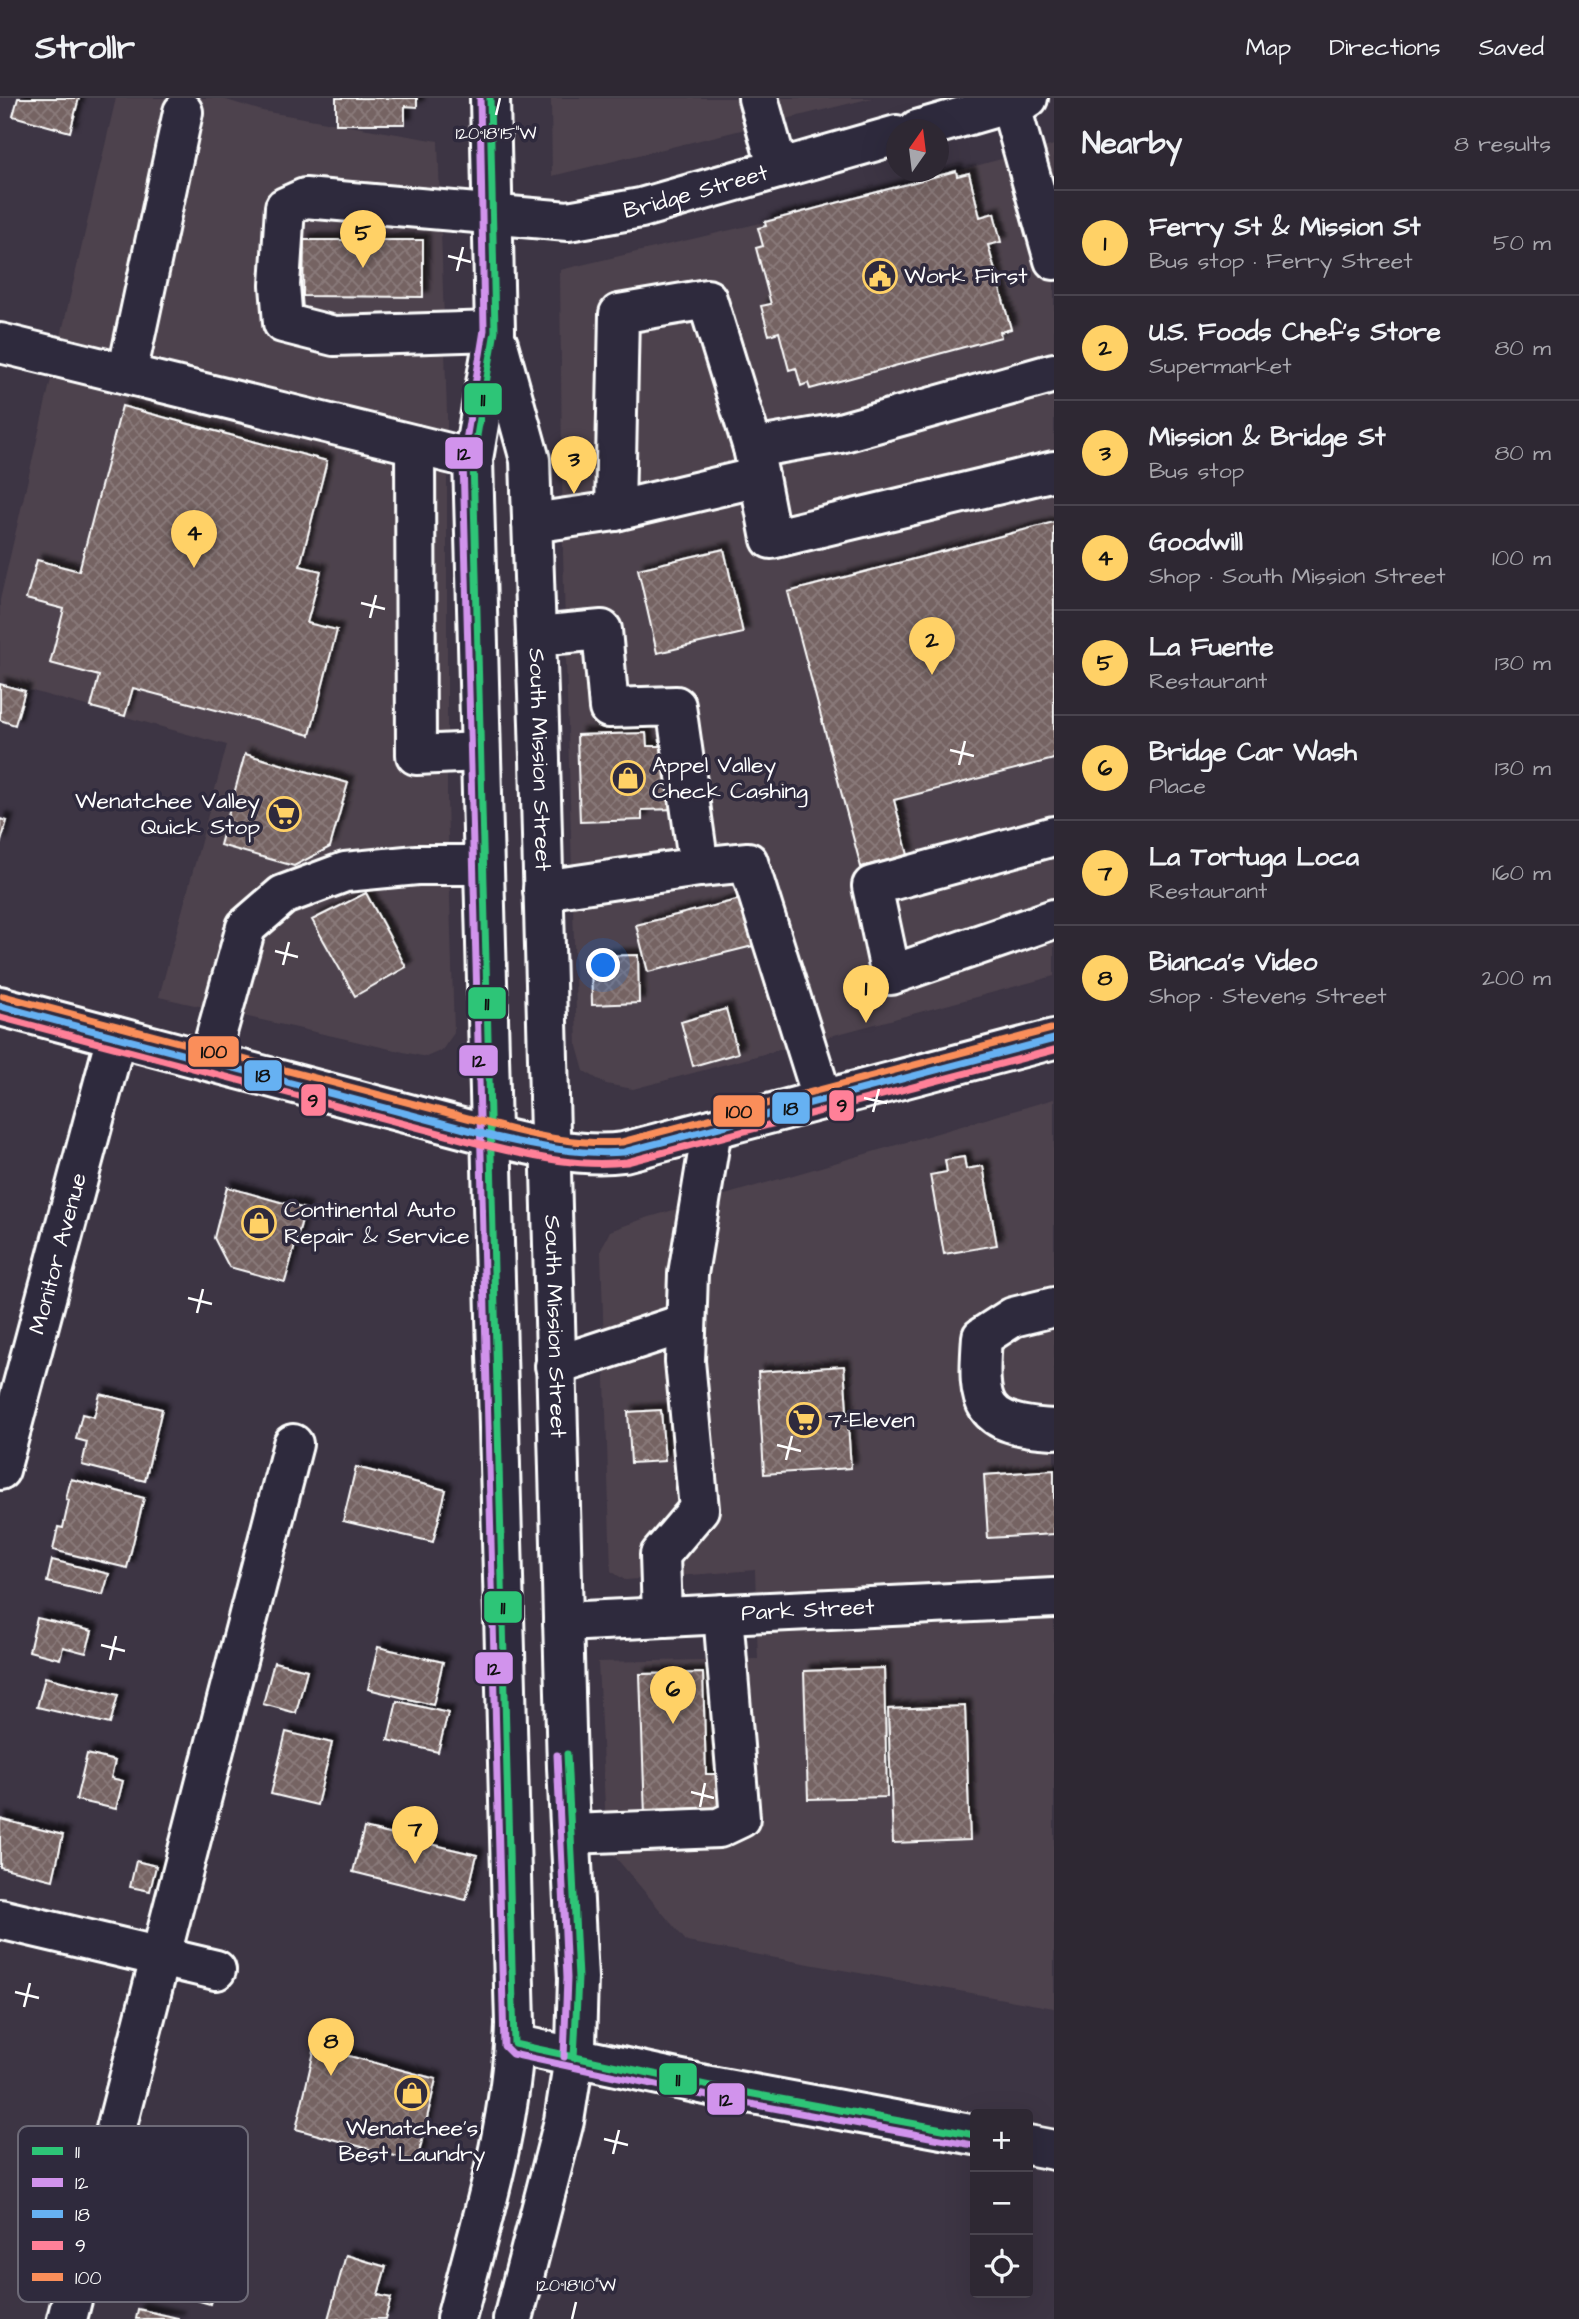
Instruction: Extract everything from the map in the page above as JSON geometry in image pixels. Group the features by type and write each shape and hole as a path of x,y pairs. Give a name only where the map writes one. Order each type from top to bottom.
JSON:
{"main road":[{"name":"South Mission Street","path":"456,2319 495,2171 508,2105 514,2044 473,459 495,331 490,98"},
{"path":"758,98 778,169"},
{"path":"949,121 1019,101 1054,260"},
{"path":"127,374 183,111"},
{"name":"Bridge Street","path":"495,331 334,336 283,323 279,285 285,207 305,198 568,221 641,208 886,138"},
{"path":"615,511 619,314 707,299 756,463 771,540 1054,471"},
{"name":"South Mission Street","path":"495,331 530,460 563,1622 578,1978 574,2057 564,2121 513,2319"},
{"path":"0,343 473,459"},
{"path":"531,523 615,511 840,433 1054,373"},
{"path":"415,445 416,755 480,752"},
{"path":"536,636 602,630 609,708 676,706 699,867"},
{"path":"1054,836 872,886 891,975 1054,919"},
{"path":"543,890 748,862 824,1100"},
{"path":"209,1061 246,927 283,895 345,872 417,865 483,865"},
{"path":"0,1006 491,1135 551,1149 592,1154 616,1153 1054,1039"},
{"name":"Monitor Avenue","path":"0,1470 116,1037"},
{"path":"662,1617 660,1555 699,1508 685,1361 686,1324 688,1274 712,1129"},
{"path":"1054,1307 1013,1317 982,1337 979,1370 985,1405 998,1419 1036,1428 1054,1429"},
{"path":"555,1366 686,1324"},
{"path":"117,2126 293,1444"},
{"name":"Park Street","path":"563,1622 1054,1598"},
{"path":"571,1834 719,1828 740,1818 723,1614"},
{"path":"0,1919 216,1970"},
{"path":"514,2044 710,2086 970,2134"},
{"path":"1033,2146 1054,2150"},
{"path":"67,2319 71,2302"}],"shaded area":[{"path":"116,98 220,98 262,111 438,141 447,414 447,802 454,1033 442,1050 426,1057 159,997 227,745 0,682 0,600"},
{"path":"551,98 872,98 552,176"},
{"path":"1054,145 1054,976 633,1089 606,1084 584,1071 577,1046 563,552 560,270 765,222 915,182 949,182 949,173"},
{"path":"1054,1099 1054,2008 687,1942 607,1847 598,1662 758,1659 755,1570 625,1580 611,1571 601,1250 610,1231 643,1219"}],"building":[{"path":"18,98 79,98 70,132 13,116"},
{"path":"336,98 417,98 417,107 405,106 405,124 336,124"},
{"name":"Work First","path":"956,171 957,176 969,173 980,217 994,213 1001,242 988,245 1011,329 1000,332 1001,337 810,389 808,383 801,386 796,368 789,370 779,332 769,335 761,306 771,304 756,248 763,246 758,228 766,226 765,222 915,182 949,182 949,173"},
{"path":"304,240 423,240 423,297 303,296"},
{"path":"122,406 327,461 300,566 321,571 307,623 337,630 310,735 133,688 125,716 91,707 99,676 50,663 64,609 26,599 37,560 79,571"},
{"path":"1054,522 1054,759 894,800 908,855 861,867 788,592"},
{"path":"724,549 743,633 657,653 638,569"},
{"path":"0,684 25,691 15,725 0,720"},
{"name":"Appel Valley Check Cashing","path":"646,733 647,746 676,746 678,809 642,810 642,820 580,822 577,735"},
{"name":"Wenatchee Valley Quick Stop","path":"245,754 348,783 330,847 294,866 220,845"},
{"path":"0,819 7,821 0,845"},
{"path":"366,893 406,967 355,996 312,920"},
{"path":"749,897 761,944 648,972 636,925"},
{"path":"638,955 639,1003 592,1005 591,956"},
{"path":"726,1009 738,1053 693,1066 681,1022"},
{"path":"964,1157 966,1169 983,1166 997,1245 944,1254 930,1175 947,1172 945,1160"},
{"name":"Continental Auto Repair & Service","path":"227,1187 305,1209 285,1282 229,1267 214,1238"},
{"name":"7-Eleven","path":"844,1366 851,1468 764,1474 758,1372"},
{"path":"100,1394 162,1409 145,1481 82,1465 87,1442 76,1439 82,1414 94,1417"},
{"path":"661,1410 665,1461 631,1463 628,1412"},
{"path":"356,1467 446,1490 433,1542 343,1521"},
{"path":"1054,1470 1054,1534 988,1538 984,1475"},
{"path":"71,1479 144,1498 127,1568 53,1550 58,1527 63,1528"},
{"path":"52,1560 109,1574 103,1595 47,1582"},
{"path":"37,1618 92,1631 86,1653 63,1647 60,1659 29,1651"},
{"path":"378,1647 443,1662 433,1705 368,1689"},
{"path":"274,1662 307,1670 296,1713 263,1704"},
{"path":"884,1668 887,1797 808,1799 804,1671"},
{"path":"703,1673 706,1774 718,1774 720,1813 645,1816 640,1674"},
{"path":"45,1677 118,1695 110,1724 37,1707"},
{"path":"397,1701 448,1713 438,1752 388,1740"},
{"path":"965,1706 970,1840 893,1843 888,1709"},
{"path":"286,1732 332,1743 317,1805 271,1794"},
{"path":"87,1754 115,1761 111,1778 123,1781 116,1809 76,1800"},
{"path":"0,1819 63,1835 53,1880 0,1867"},
{"path":"364,1828 477,1855 466,1900 353,1872"},
{"path":"136,1861 156,1866 150,1891 130,1887"},
{"path":"315,2047 436,2079 417,2162 296,2129"},
{"path":"346,2255 386,2267 378,2295 391,2298 385,2319 328,2319"},
{"path":"138,2309 178,2318 178,2319 136,2319"}],"transit line":[{"name":"12","path":"480,98 484,330 463,459 504,2046 512,2054 708,2096 970,2144"},
{"name":"11","path":"490,98 495,331 473,459 514,2044 710,2086 970,2134"},
{"name":"100","path":"3,996 513,1130 544,1137 590,1142 622,1142 1051,1029"},
{"name":"18","path":"0,1006 495,1137 543,1147 591,1152 624,1152 1054,1039"},
{"name":"9","path":"0,1017 492,1147 542,1158 593,1163 627,1162 1054,1050"},
{"name":"11","path":"567,1754 578,1978 574,2058"},
{"name":"12","path":"557,1755 567,1978 564,2057"}],"place":[{"name":"La Fuente","path":"363,268"},
{"name":"Work First","path":"880,276"},
{"name":"Mission & Bridge St","path":"574,494"},
{"name":"Goodwill","path":"194,568"},
{"name":"U.S. Foods Chef's Store","path":"932,675"},
{"name":"Appel Valley Check Cashing","path":"628,778"},
{"name":"Wenatchee Valley Quick Stop","path":"284,814"},
{"name":"Ferry St & Mission St","path":"866,1023"},
{"name":"Continental Auto Repair & Service","path":"259,1223"},
{"name":"7-Eleven","path":"804,1420"},
{"name":"Bridge Car Wash","path":"673,1724"},
{"name":"La Tortuga Loca","path":"415,1864"},
{"name":"Bianca's Video","path":"331,2076"},
{"name":"Wenatchee's Best Laundry","path":"412,2093"}]}
